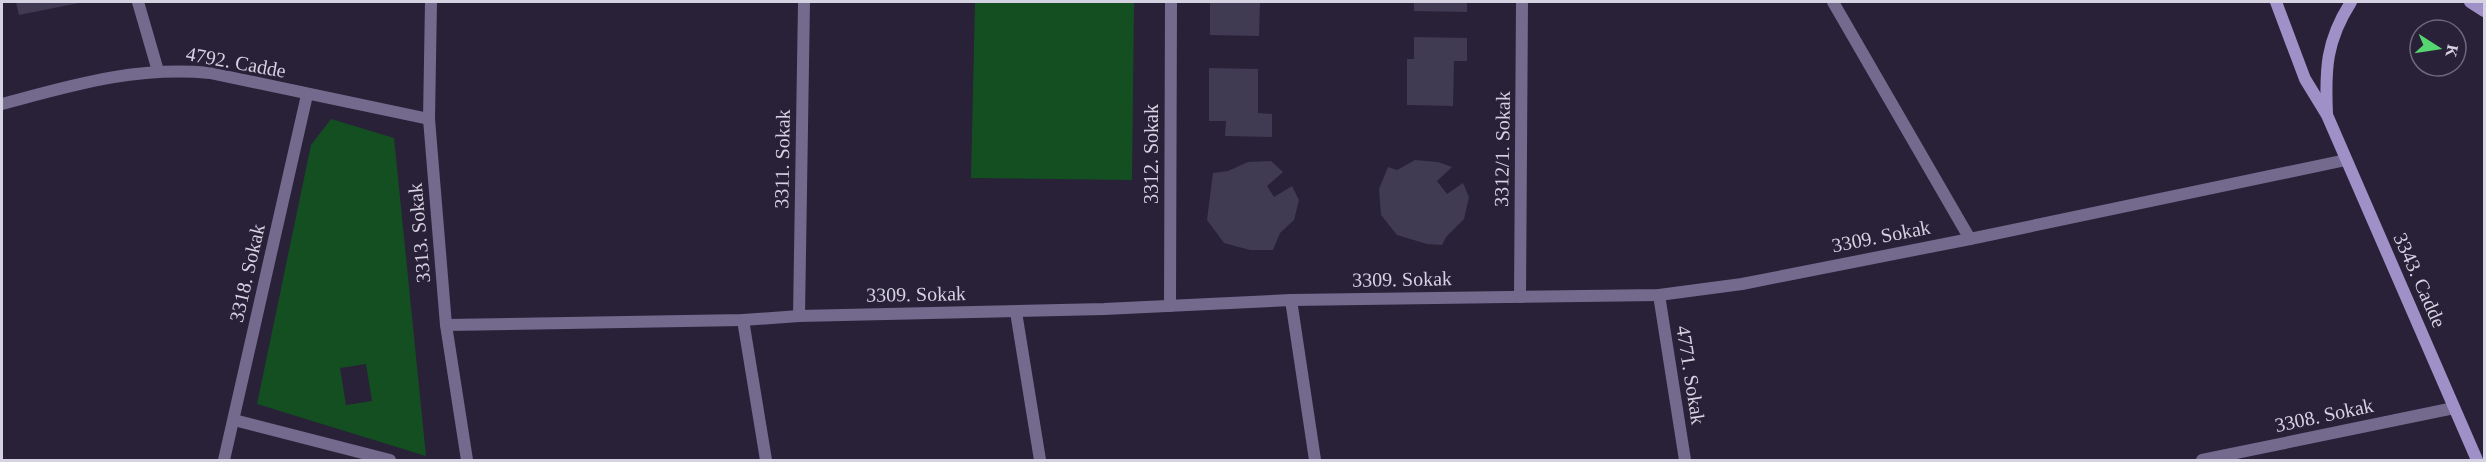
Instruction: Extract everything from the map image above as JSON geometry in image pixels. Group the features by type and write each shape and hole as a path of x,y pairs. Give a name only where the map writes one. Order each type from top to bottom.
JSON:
{"street":[{"path":"138,2 158,71"},
{"name":"3313. Sokak","path":"431,2 429,119 446,325 467,460"},
{"name":"3311. Sokak","path":"799,316 804,2"},
{"name":"3312. Sokak","path":"1170,306 1171,2"},
{"name":"3312/1. Sokak","path":"1520,297 1522,2"},
{"path":"1833,2 1970,239"},
{"name":"3343. Cadde","path":"2276,2 2305,79 2327,115 2477,460"},
{"name":"3343. Cadde","path":"2327,115 2325,72 2329,46 2339,21 2351,2"},
{"path":"2470,2 2484,11"},
{"name":"4792. Cadde","path":"2,104 87,81 158,71 210,73 429,119"},
{"name":"3318. Sokak","path":"224,460 308,94"},
{"name":"3309. Sokak","path":"446,325 1016,312 1291,300 1659,295 1742,284 2346,160"},
{"name":"4771. Sokak","path":"1659,295 1685,460"},
{"path":"1291,300 1315,460"},
{"path":"1016,312 1040,460"},
{"path":"743,320 766,460"},
{"name":"3308. Sokak","path":"2202,460 2454,408"},
{"path":"234,420 390,460"}],"green space":[{"path":"975,2 1134,2 1132,180 971,178"},
{"path":"331,119 394,138 426,456 257,404 311,145","holes":["366,364 372,401 346,405 340,368"]}],"building":[{"path":"16,2 79,2 79,3 19,15"},
{"path":"1210,2 1260,2 1259,36 1210,35"},
{"path":"1414,2 1467,2 1467,12 1414,11"},
{"path":"1414,37 1467,38 1467,61 1454,61 1453,106 1407,105 1407,59 1414,59"},
{"path":"1209,68 1258,69 1258,113 1272,114 1272,137 1225,136 1226,121 1209,121"},
{"path":"1415,160 1438,162 1452,167 1437,181 1447,194 1463,183 1469,197 1464,219 1446,237 1442,245 1427,244 1397,235 1381,215 1379,189 1388,167 1397,170"},
{"path":"1271,161 1283,172 1267,186 1274,197 1292,186 1299,200 1294,220 1280,233 1273,250 1250,250 1224,243 1207,220 1213,173 1228,171 1248,162"}]}
